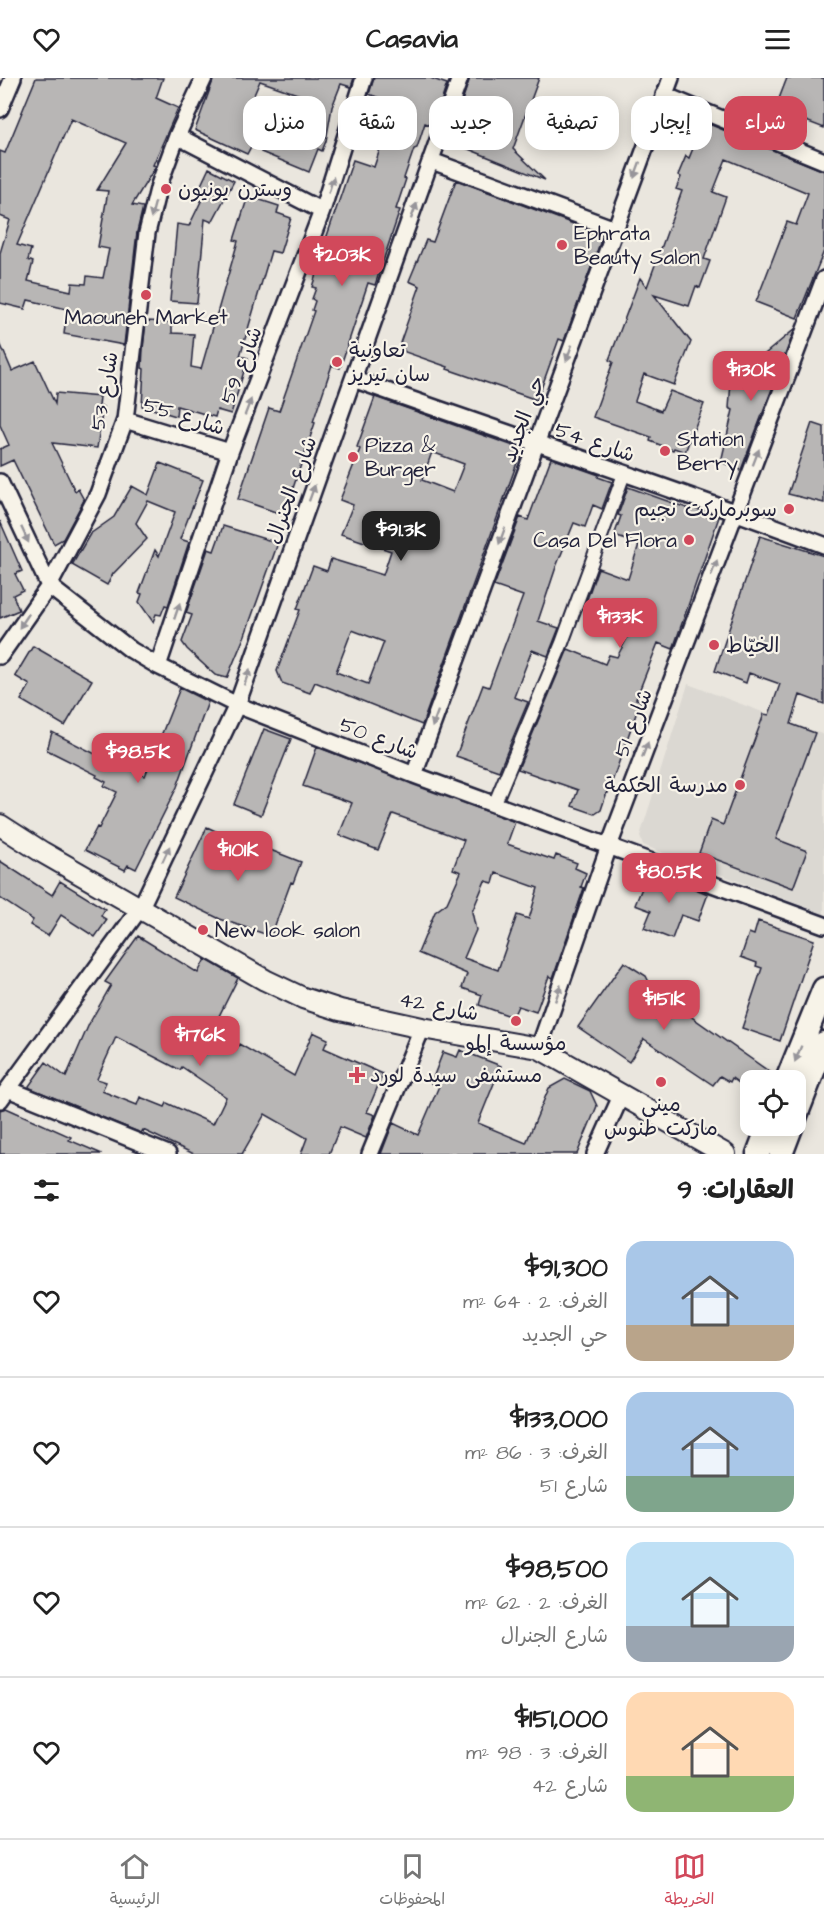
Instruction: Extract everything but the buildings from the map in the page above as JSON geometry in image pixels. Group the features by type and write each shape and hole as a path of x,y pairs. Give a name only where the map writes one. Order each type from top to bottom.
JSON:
{"main road":[{"path":"791,1070 824,989"},
{"path":"806,1090 824,1043"},
{"path":"758,1154 765,1136"},
{"path":"781,1154 788,1136"}],"street":[{"path":"0,109 14,78"},
{"name":"شارع 53","path":"0,656 49,586 98,494 125,420 147,233 159,185 177,136 204,78"},
{"name":"شارع 59","path":"158,666 230,452 322,211 364,78"},
{"name":"شارع الجنرال","path":"141,907 237,705 460,78"},
{"name":"حي الجديد","path":"414,775 671,78"},
{"path":"664,95 824,161"},
{"path":"177,136 322,211"},
{"path":"432,161 615,229"},
{"name":"شارع 51","path":"539,1048 609,846 824,279"},
{"name":"شارع 54","path":"353,379 824,545"},
{"name":"شارع 55","path":"125,420 230,452"},
{"path":"494,805 562,643 624,474"},
{"name":"شارع 50","path":"0,482 49,586 131,650 158,666 237,705 414,775 824,925"},
{"name":"شارع 42","path":"0,825 42,852 265,980 303,998 340,1010 422,1028 539,1048 725,1154"},
{"path":"141,907 4,1094 168,1154"},
{"path":"370,1154 422,1028"},
{"path":"595,1154 621,1096"}],"shaded area":[{"name":"مدرسة الحكمة","path":"688,684 824,735 824,914 643,845 640,836"}],"place":[{"name":"وسترن يونيون","path":"166,189"},
{"name":"Ephrata Beauty Salon","path":"562,245"},
{"name":"Maouneh Market","path":"146,295"},
{"name":"تعاونية سان تيريز","path":"337,362"},
{"name":"Station Berry","path":"665,451"},
{"name":"Pizza & Burger","path":"353,457"},
{"name":"سوبرماركت نجيم","path":"789,509"},
{"name":"Casa Del Flora","path":"689,540"},
{"name":"الخيّاط","path":"714,645"},
{"name":"مدرسة الحكمة","path":"740,785"},
{"name":"New look salon","path":"203,930"},
{"name":"مؤسسة إلمو","path":"516,1021"},
{"name":"مستشفى سيدة لورد","path":"357,1075"},
{"name":"ميني ماركت طنوس","path":"661,1082"}]}
